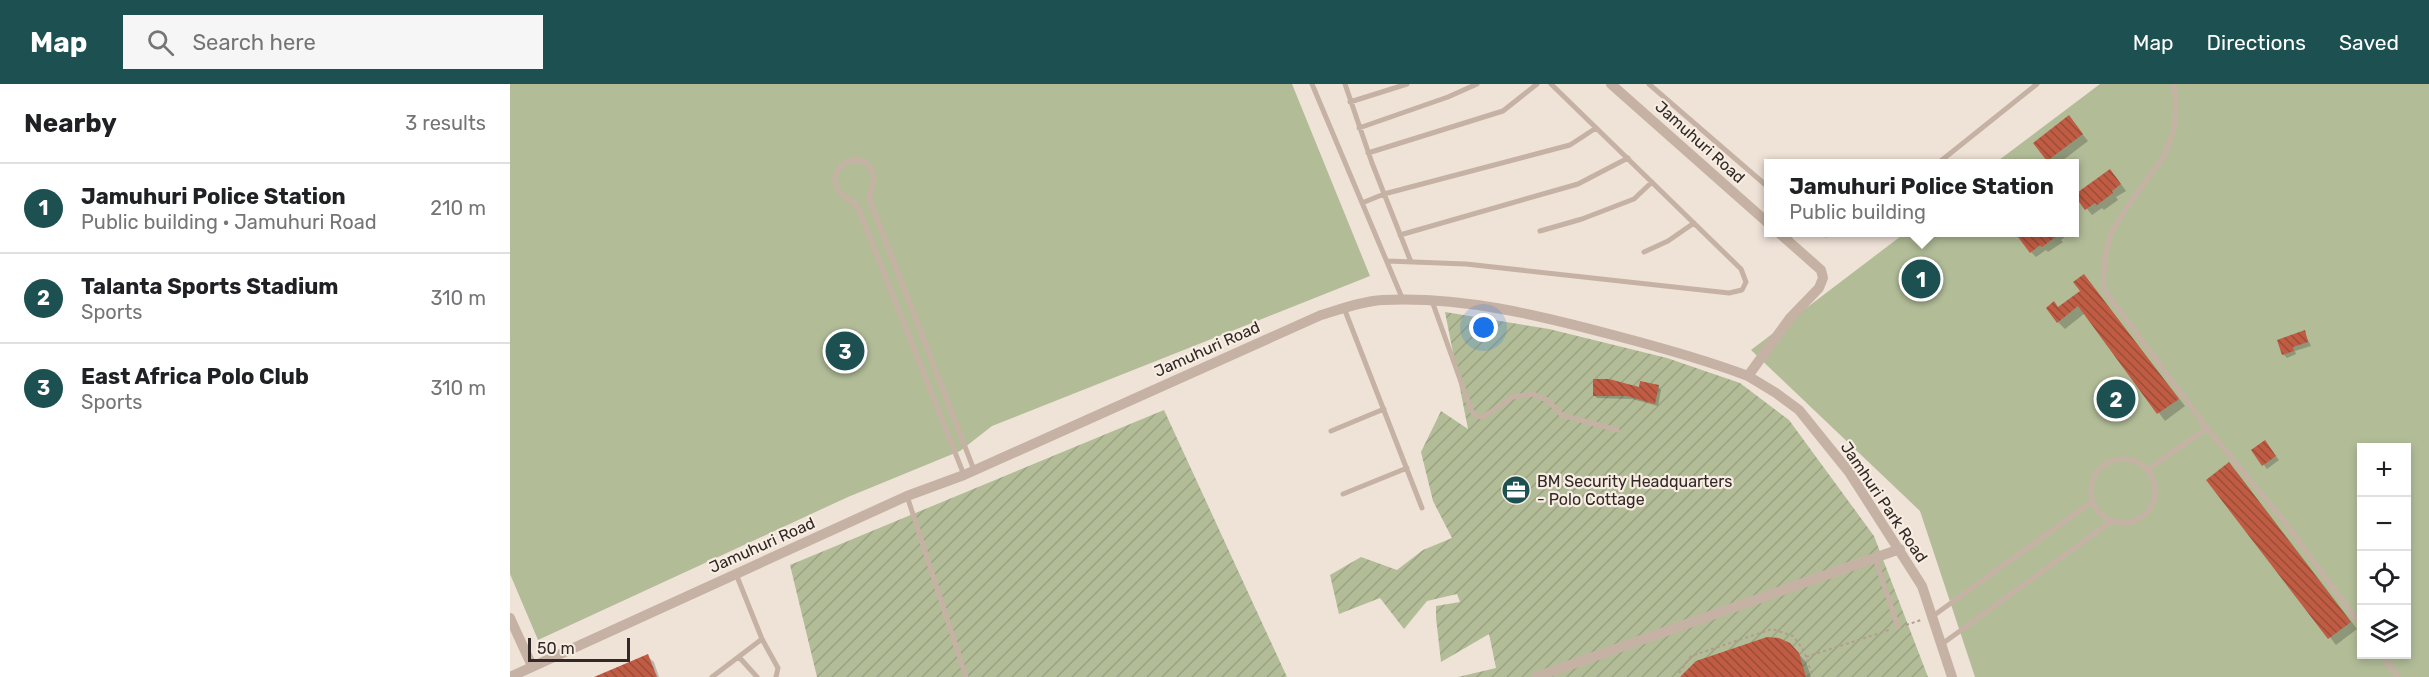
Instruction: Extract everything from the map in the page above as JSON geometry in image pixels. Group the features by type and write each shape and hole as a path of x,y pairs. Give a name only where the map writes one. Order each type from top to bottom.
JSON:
{"street":[{"name":"Jamuhuri Road","path":"1611,84 1764,219"},
{"path":"1748,376 1790,318 1819,288 1823,278 1821,270 1784,237"},
{"name":"Jamuhuri Road","path":"510,677 907,496 969,472 1321,315 1344,308 1381,300 1431,300 1487,306 1579,326 1696,357 1748,376"},
{"name":"Jamhuri Park Road","path":"1748,376 1799,410 1849,472 1922,586 1952,677"},
{"path":"1536,677 1900,549"},
{"path":"510,618 532,666"}],"lane":[{"path":"1312,84 1404,300"},
{"path":"1345,84 1368,153 1411,262"},
{"path":"1350,102 1407,84"},
{"path":"1359,128 1478,84"},
{"path":"1368,153 1503,111 1537,84"},
{"path":"1387,261 1466,264 1729,293 1742,290 1746,282 1741,269 1551,84"},
{"path":"1649,84 1764,184"},
{"path":"1942,159 2037,84"},
{"path":"2174,84 2176,106 2174,130 2164,156 2111,233 2105,256 2103,288 2207,428 2284,521 2357,621"},
{"path":"1362,202 1384,194 1570,145 1596,128"},
{"path":"1400,235 1578,184 1628,158"},
{"path":"852,159 864,162 871,168 874,177 869,198 969,472 857,205 837,188 836,173 842,164 852,159"},
{"path":"1540,231 1582,219 1634,199 1652,182"},
{"path":"1644,252 1668,241 1694,223"},
{"path":"1431,300 1471,410 1476,416 1483,417 1513,397 1533,394 1547,400 1562,415 1617,430"},
{"path":"1344,308 1422,508"},
{"path":"1331,431 1384,409"},
{"path":"2147,470 2207,428"},
{"path":"2123,459 2133,460 2147,470 2154,482 2155,493 2152,504 2146,513 2137,519 2127,522 2113,520 2098,510 2093,501 2092,481 2104,465 2123,459"},
{"path":"1343,494 1407,468"},
{"path":"907,496 966,677"},
{"path":"1933,616 2093,501"},
{"path":"1942,644 2113,520"},
{"path":"1875,558 1898,627"},
{"path":"736,574 762,639 778,668 776,677"},
{"path":"712,677 762,639"},
{"path":"739,657 757,677"},
{"path":"2385,659 2398,677"}],"path":[{"path":"1806,657 1933,616"},
{"path":"1679,673 1691,656 1772,629 1793,636 1806,657 1813,677"}],"green space":[{"path":"510,84 1292,84 1370,276 992,426 960,451 848,497 538,640 510,574"},
{"path":"2100,84 2429,84 2429,677 1975,677 1920,511 1751,350 1900,237 2079,237 2079,159 2000,159"},
{"path":"1445,312 1549,329 1667,358 1740,383 1789,420 1874,536 1928,677 1458,677 1496,668 1489,634 1441,662 1436,606 1460,602 1457,594 1427,601 1404,629 1380,598 1339,614 1330,575 1361,557 1397,570 1423,550 1452,538 1433,501 1421,452 1441,411 1468,429"},
{"path":"1164,410 1287,677 817,677 790,565"}],"building":[{"path":"2069,115 2083,134 2050,159 2045,159 2033,143"},
{"path":"2110,169 2121,184 2097,205 2095,203 2085,210 2079,202 2079,191"},
{"path":"2018,237 2055,237 2042,247 2040,245 2030,253"},
{"path":"2084,274 2179,399 2157,414 2078,306 2057,323 2046,308 2054,301 2058,307 2080,291 2073,282"},
{"path":"2305,330 2308,342 2293,347 2294,351 2282,355 2277,340"},
{"path":"1593,379 1609,379 1639,387 1640,381 1659,385 1655,404 1627,396 1593,396"},
{"path":"2265,440 2276,456 2262,466 2251,450"},
{"path":"2229,462 2351,622 2328,639 2206,480"},
{"path":"1767,637 1779,638 1790,643 1799,653 1806,677 1680,677 1696,661"},
{"path":"648,654 657,677 594,677"}],"place":[{"name":"Jamuhuri Police Station","path":"1921,279"},
{"name":"East Africa Polo Club","path":"845,351"},
{"name":"Talanta Sports Stadium","path":"2116,399"},
{"name":"BM Security Headquarters - Polo Cottage","path":"1516,490"}]}
